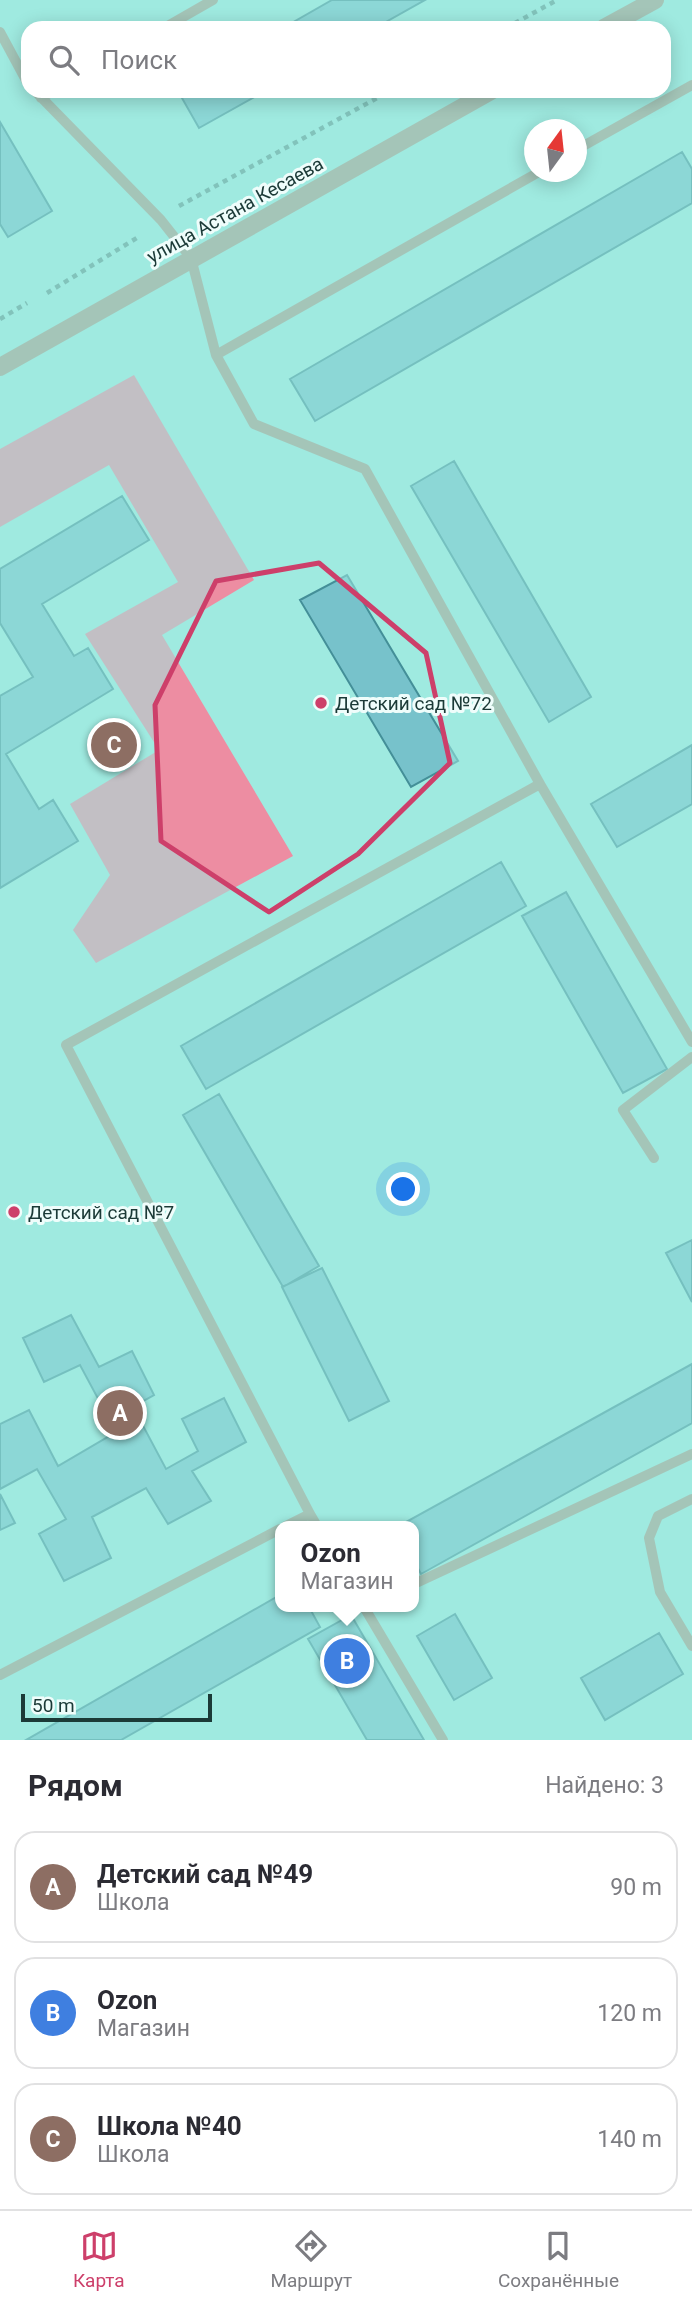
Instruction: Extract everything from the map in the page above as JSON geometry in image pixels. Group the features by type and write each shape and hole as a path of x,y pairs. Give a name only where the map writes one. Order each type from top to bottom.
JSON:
{"street":[{"path":"617,21 655,0"},
{"name":"улица Астана Кесаева","path":"0,367 478,98"}],"lane":[{"path":"176,21 214,0"},
{"path":"0,32 21,71"},
{"path":"671,97 692,85"},
{"path":"42,98 161,220 191,258 216,355 254,424 365,469 540,785 692,1042"},
{"path":"587,144 669,98"},
{"path":"216,355 524,180"},
{"path":"314,1521 66,1045 540,785"},
{"path":"654,1158 623,1110 692,1057"},
{"path":"419,1582 692,1454"},
{"path":"692,1499 658,1516 649,1538 660,1592 692,1646"},
{"path":"296,1521 310,1514"},
{"path":"0,1675 275,1532"},
{"path":"367,1612 443,1740"}],"path":[{"path":"519,21 557,0"},
{"path":"179,206 377,98"},
{"path":"47,293 140,236"},
{"path":"0,319 27,303"}],"highlighted area":[{"path":"319,563 426,653 450,763 358,854 269,912 161,841 155,705 216,581"}],"shaded area":[{"path":"134,375 254,580 162,635 293,856 96,963 73,930 110,875 70,804 159,750 85,634 178,582 109,465 0,527 0,449"}],"building":[{"path":"332,0 425,0 388,21 295,21"},
{"path":"182,98 253,98 199,128"},
{"path":"0,122 52,211 8,237 0,224"},
{"path":"682,152 692,169 692,203 315,421 290,379"},
{"path":"454,461 591,697 549,722 411,486"},
{"path":"122,496 149,540 42,604 74,656 88,648 113,689 6,754 39,809 53,800 78,841 0,888 0,696 33,677 0,623 0,569"},
{"path":"347,575 458,761 411,787 300,600"},
{"path":"692,745 692,804 617,847 591,804"},
{"path":"501,862 526,906 206,1089 181,1046"},
{"path":"566,892 667,1069 623,1093 522,916"},
{"path":"219,1094 319,1266 283,1287 183,1115"},
{"path":"692,1240 692,1302 666,1253"},
{"path":"322,1268 389,1401 349,1421 282,1287"},
{"path":"71,1315 99,1367 132,1351 154,1395 120,1414 127,1428 141,1422 166,1469 198,1451 182,1419 224,1398 246,1442 192,1471 211,1501 168,1524 146,1488 92,1517 111,1558 64,1581 39,1534 66,1519 37,1469 0,1489 0,1424 29,1410 58,1466 116,1432 80,1365 44,1382 23,1338"},
{"path":"692,1364 692,1423 421,1574 419,1521 408,1521"},
{"path":"0,1494 15,1523 0,1530"},
{"path":"275,1598 275,1612 312,1612 320,1627 121,1740 26,1740"},
{"path":"455,1614 492,1678 454,1700 417,1636"},
{"path":"351,1615 424,1740 367,1740 308,1639"},
{"path":"659,1633 683,1674 605,1720 581,1678"}],"place":[{"name":"Детский сад №72","path":"321,703"},
{"name":"Школа №40","path":"114,745"},
{"name":"Детский сад №7","path":"14,1212"},
{"name":"Детский сад №49","path":"120,1413"},
{"name":"Ozon","path":"347,1661"}]}
